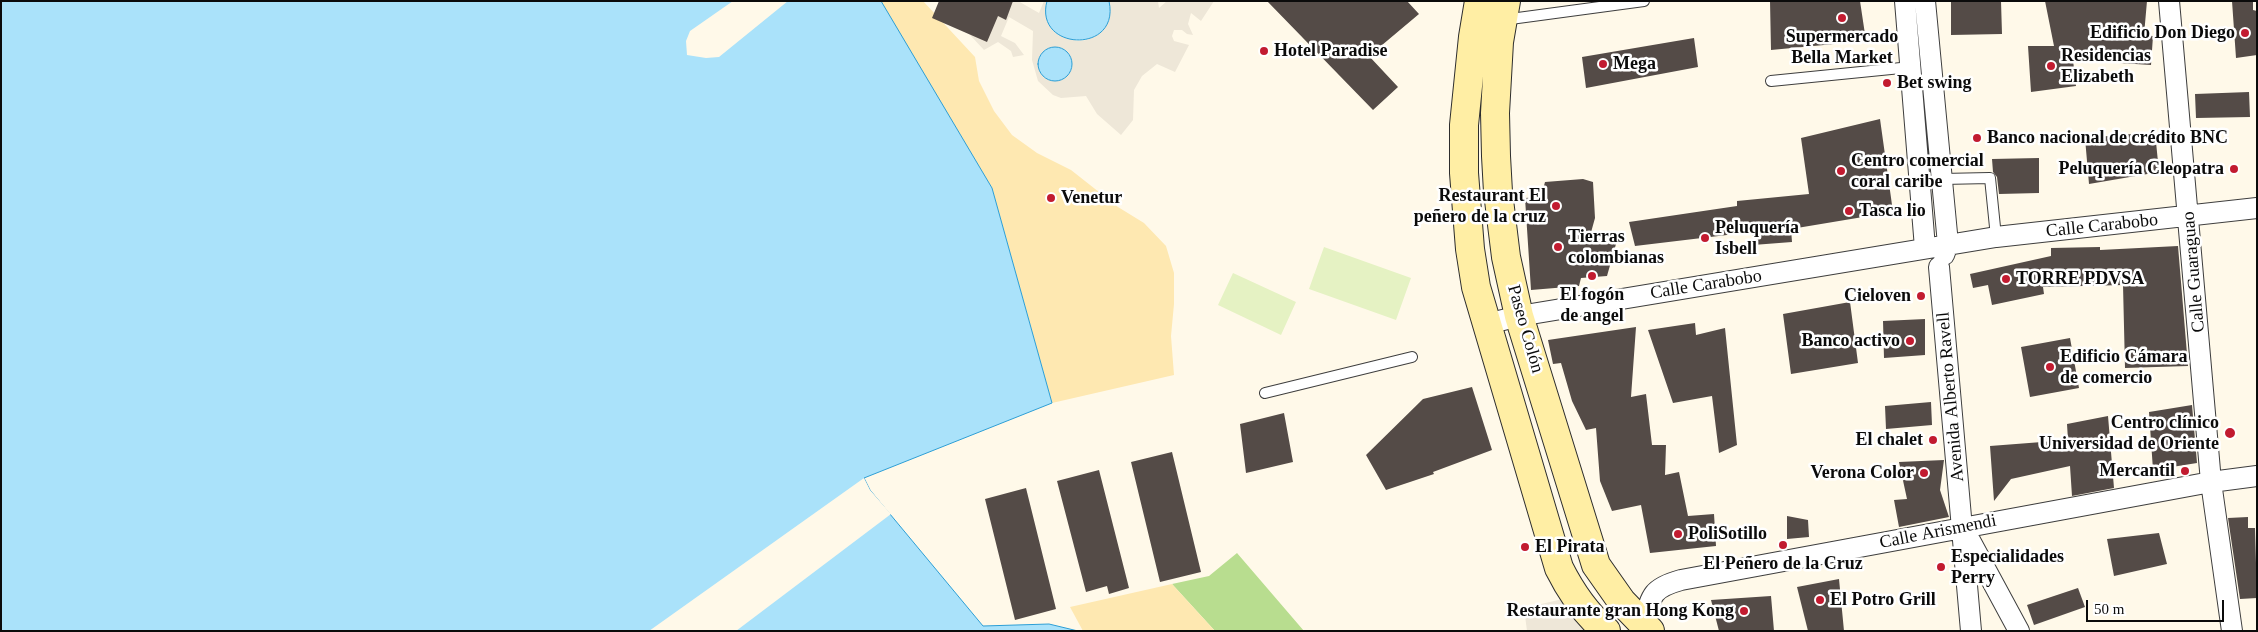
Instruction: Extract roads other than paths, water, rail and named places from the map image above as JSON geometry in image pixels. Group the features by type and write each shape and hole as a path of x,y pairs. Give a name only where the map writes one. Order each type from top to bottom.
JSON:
{"street":[{"name":"Paseo Colón","path":"1479,1 1473,38 1464,125 1464,173 1470,249 1476,287 1559,568 1570,590 1594,621 1606,631"},
{"path":"1905,1 1925,248 1939,268"},
{"path":"1925,1 1948,244 1939,268"},
{"name":"Calle Guaraguao","path":"2169,1 2211,482 2232,631"},
{"name":"Paseo Colón","path":"1504,11 1495,113 1497,183 1506,257 1519,316 1596,566 1622,602 1647,627"},
{"name":"Calle Carabobo","path":"1487,324 1519,316 1948,244 2257,208"},
{"name":"Avenida Alberto Ravell","path":"1939,268 1971,631"},
{"name":"Calle Arismendi","path":"1647,627 1650,598 1665,584 1962,527 2211,482 2257,476"},
{"path":"1962,527 2019,631"},
{"path":"1570,590 1603,577"}],"lane":[{"path":"1504,11 1644,1"},
{"path":"1771,81 1911,67"},
{"path":"1942,179 1990,178 1996,237"},
{"path":"1265,393 1412,357"}],"water":[{"path":"1,1 881,1 992,188 1052,403 864,478 870,490 983,626 1049,624 1078,631 1,631"},
{"path":"1047,1 1109,1 1109,19 1102,31 1091,38 1077,40 1064,37 1052,30 1046,18"},
{"path":"1055,47 1067,52 1072,64 1067,76 1055,81 1043,76 1038,64 1043,52"}],"place":[{"name":"Supermercado Bella Market","path":"1842,18"},
{"name":"Edificio Don Diego","path":"2245,33"},
{"name":"Hotel Paradise","path":"1264,51"},
{"name":"Mega","path":"1603,64"},
{"name":"Residencias Elizabeth","path":"2051,66"},
{"name":"Bet swing","path":"1887,83"},
{"name":"Banco nacional de crédito BNC","path":"1977,138"},
{"name":"Peluquería Cleopatra","path":"2234,169"},
{"name":"Centro comercial coral caribe","path":"1841,171"},
{"name":"Venetur","path":"1051,198"},
{"name":"Restaurant El peñero de la cruz","path":"1556,206"},
{"name":"Tasca lio","path":"1849,211"},
{"name":"Peluquería Isbell","path":"1705,238"},
{"name":"Tierras colombianas","path":"1558,247"},
{"name":"El fogón de angel","path":"1592,276"},
{"name":"TORRE PDVSA","path":"2006,279"},
{"name":"Cieloven","path":"1921,296"},
{"name":"Banco activo","path":"1910,341"},
{"name":"Edificio Cámara de comercio","path":"2050,367"},
{"name":"Centro clínico Universidad de Oriente","path":"2230,433"},
{"name":"El chalet","path":"1933,440"},
{"name":"Mercantil","path":"2185,471"},
{"name":"Verona Color","path":"1924,473"},
{"name":"PoliSotillo","path":"1678,534"},
{"name":"El Peñero de la Cruz","path":"1783,545"},
{"name":"El Pirata","path":"1525,547"},
{"name":"Especialidades Perry","path":"1941,567"},
{"name":"El Potro Grill","path":"1820,600"},
{"name":"Restaurante gran Hong Kong","path":"1744,611"}]}
